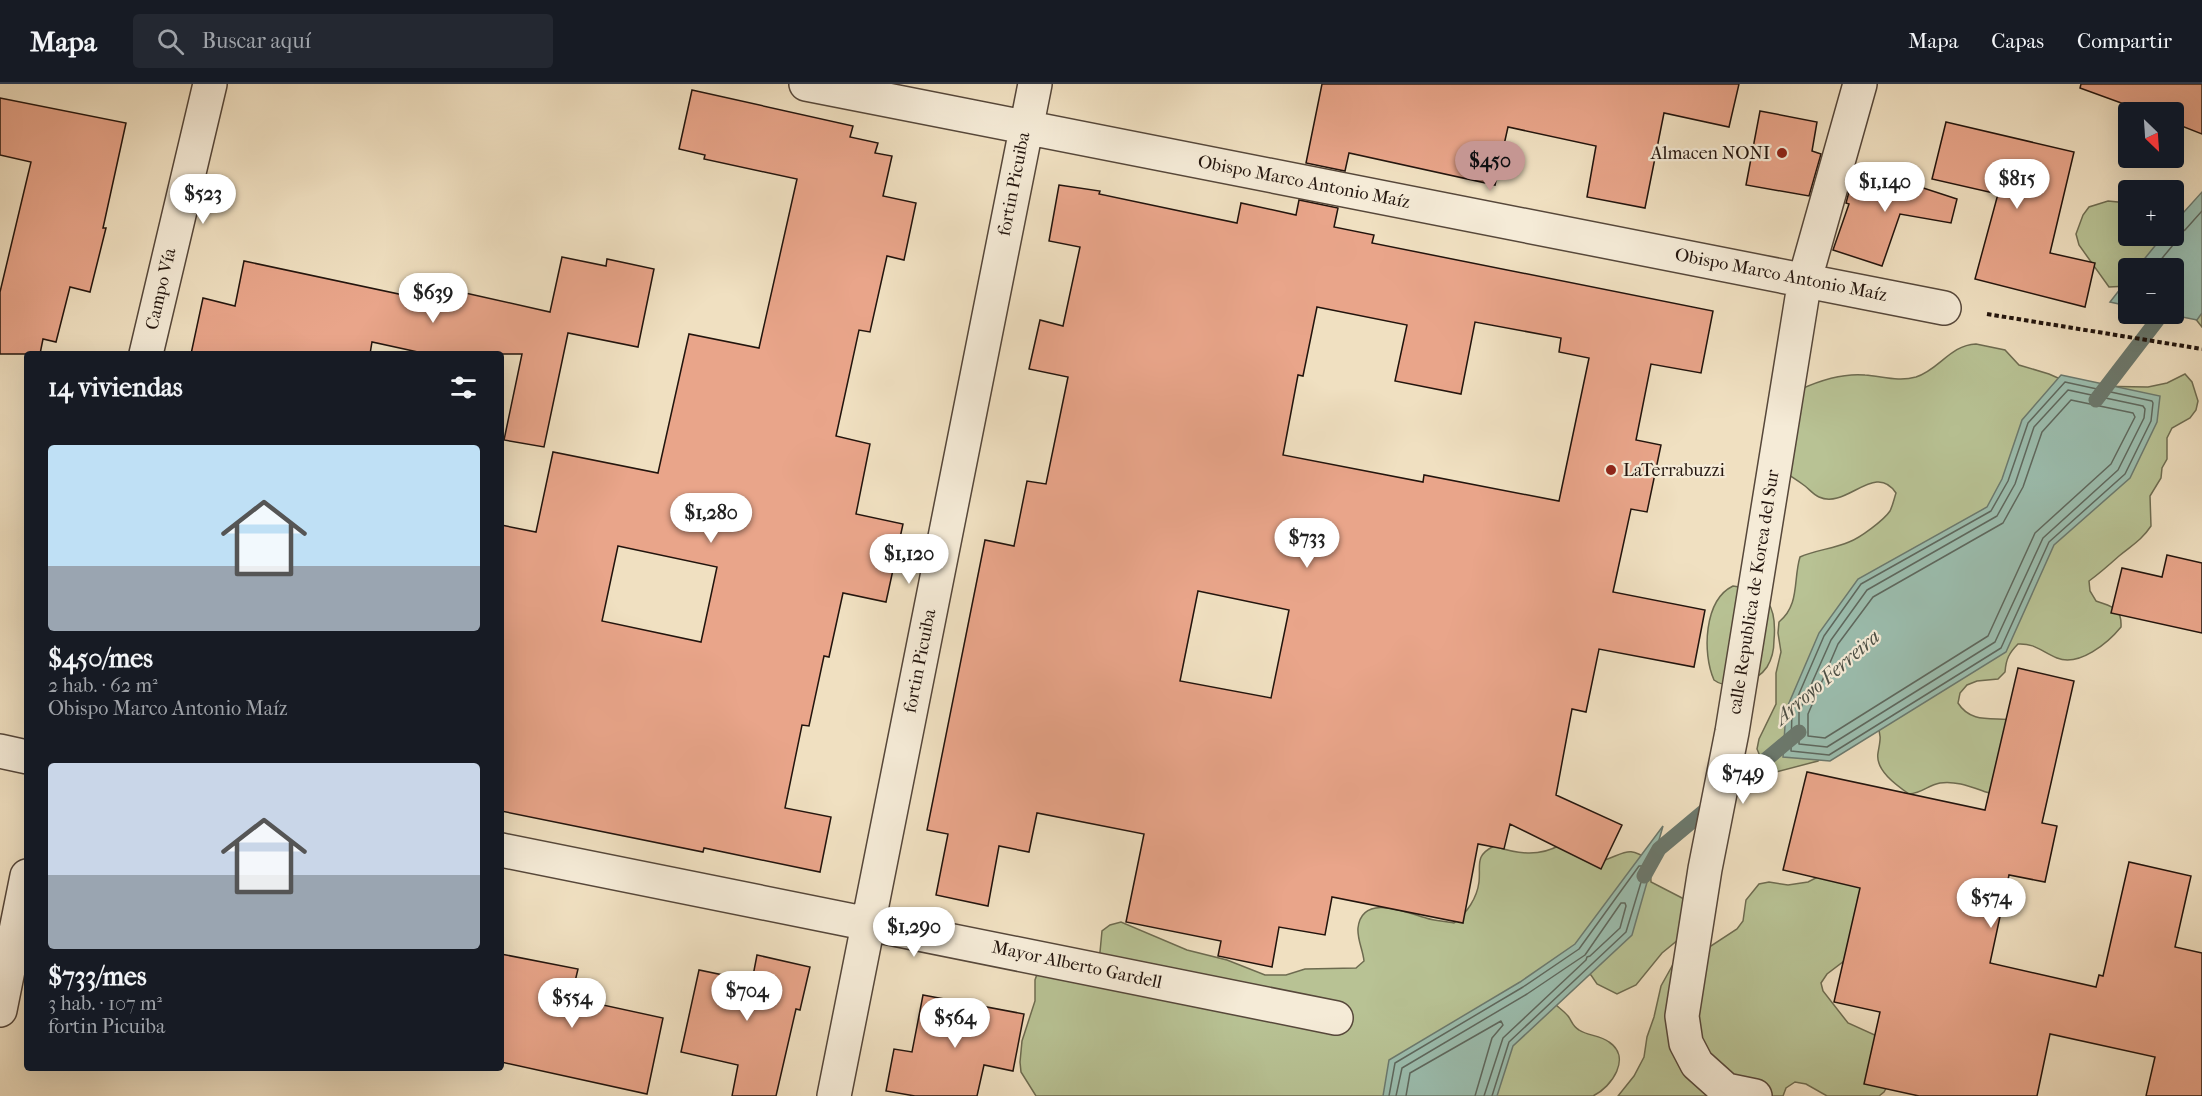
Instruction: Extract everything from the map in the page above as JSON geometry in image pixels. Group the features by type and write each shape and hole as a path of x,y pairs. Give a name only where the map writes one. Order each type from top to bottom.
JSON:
{"street":[{"name":"Campo Vía","path":"147,351 210,84"},
{"name":"Obispo Marco Antonio Maíz","path":"806,84 1944,308"},
{"name":"fortin Picuiba","path":"834,1096 1035,84"},
{"name":"calle Republica de Korea del Sur","path":"1741,1093 1697,1064 1686,1042 1682,1016 1705,868 1732,732 1805,279 1860,84"},
{"path":"0,751 24,755"},
{"name":"Mayor Alberto Gardell","path":"504,851 1336,1018"},
{"path":"0,1010 24,891"}],"path":[{"path":"2014,318 2202,349"}],"shaded area":[{"path":"2108,201 2118,202 2118,246 2184,246 2184,215 2202,204 2202,327 2194,317 2193,263 2184,264 2184,258 2118,258 2118,287 2109,287 2079,245 2076,234 2083,215 2089,207"},
{"path":"1976,344 2005,350 2019,365 2067,382 2088,386 2148,387 2167,383 2185,374 2192,382 2198,401 2196,410 2190,418 2172,428 2167,438 2167,459 2162,468 2161,478 2150,496 2151,526 2140,539 2089,581 2090,591 2096,601 2118,612 2121,627 2101,646 2074,659 2057,658 2034,646 2018,644 2008,656 2005,672 1998,679 1977,681 1967,685 1960,693 1958,703 1969,714 1983,718 2014,720 1992,794 1946,782 1909,794 1883,771 1880,765 1878,753 1880,736 1877,725 1824,753 1818,761 1776,772 1765,768 1757,749 1759,739 1776,704 1776,673 1781,652 1779,622 1786,615 1793,600 1800,557 1854,540 1865,533 1890,511 1896,493 1888,485 1879,482 1829,499 1817,496 1777,468 1801,389 1824,380 1849,375 1896,379 1916,377 1924,374 1959,349"},
{"path":"1733,586 1755,591 1768,602 1772,609 1775,628 1772,654 1767,667 1750,681 1727,685 1714,680 1710,669 1707,642 1711,615 1716,603 1723,593"},
{"path":"1560,845 1605,860 1623,853 1637,853 1650,861 1651,882 1686,900 1679,939 1662,953 1636,985 1617,994 1597,984 1591,975 1582,970 1551,1000 1577,1028 1609,1042 1616,1048 1619,1056 1617,1071 1607,1086 1593,1096 1036,1096 1021,1072 1022,1041 1035,1001 1035,980 1042,960 1093,960 1100,952 1102,931 1110,925 1121,922 1187,950 1227,960 1265,975 1286,975 1305,969 1356,968 1364,961 1358,928 1361,917 1367,911 1376,908 1396,909 1429,919 1454,923 1474,899 1479,882 1481,857 1488,850 1494,846 1511,851 1536,853"},
{"path":"1874,848 1844,961 1827,974 1821,983 1823,991 1848,1023 1877,1036 1889,1083 1884,1092 1879,1096 1827,1096 1806,1084 1795,1082 1786,1088 1783,1096 1618,1096 1634,1076 1644,1057 1661,986 1676,959 1702,946 1711,946 1737,929 1743,921 1746,900 1759,884 1769,882 1788,885 1808,882"}],"water":[{"path":"2202,192 2202,313 2197,320 2184,317 2184,258 2145,258 2155,246 2184,246 2184,212"},
{"path":"2118,292 2118,304 2110,302"},
{"path":"2061,375 2160,396 2157,422 2130,478 2054,545 2006,652 1830,761 1783,757 1786,710 1819,633 1858,579 1987,507 2002,479 2022,420"},
{"path":"1663,826 1632,935 1513,1046 1497,1096 1383,1096 1389,1060 1520,982 1575,944"}],"building":[{"path":"1322,84 1739,84 1729,127 1664,113 1645,208 1587,197 1596,146 1508,127 1495,185 1349,153 1345,171 1306,163"},
{"path":"2081,84 2202,84 2202,134 2184,127 2184,102 2118,102 2080,88"},
{"path":"692,90 853,126 850,137 878,143 875,153 892,156 883,196 916,203 904,260 887,256 870,332 859,330 836,436 870,444 856,514 903,524 886,602 843,593 829,657 824,656 809,726 802,725 785,808 831,817 820,872 704,848 703,852 504,812 504,526 536,532 553,452 658,473 689,334 759,348 797,179 704,159 705,155 679,149","holes":["618,546 717,567 701,642 602,621"]},
{"path":"0,98 126,123 103,228 106,228 90,292 70,287 56,342 43,339 41,351 24,351 24,354 0,354 0,292 31,162 0,155"},
{"name":"Almacen NONI","path":"1760,111 1817,122 1812,151 1821,154 1809,196 1746,185"},
{"path":"1946,122 2074,152 2050,253 2095,263 2085,307 1975,279 1998,194 1932,179"},
{"path":"1856,166 1957,199 1951,223 1900,214 1882,266 1833,250 1849,204 1846,203"},
{"path":"1059,185 1100,191 1099,194 1237,223 1241,203 1296,215 1299,200 1338,208 1334,227 1374,235 1372,243 1713,311 1701,373 1651,364 1636,440 1661,445 1647,512 1631,509 1613,592 1705,610 1694,667 1599,649 1586,712 1572,709 1556,795 1622,825 1601,869 1510,824 1504,849 1478,844 1463,923 1332,897 1325,935 1279,927 1272,967 1218,956 1221,941 1126,922 1144,834 1037,813 1029,852 999,846 988,906 936,895 948,834 927,830 985,540 1014,546 1027,481 1046,484 1068,377 1029,369 1040,320 1063,326 1080,247 1049,241","holes":["1317,307 1407,325 1395,381 1461,394 1475,322 1561,338 1559,352 1589,358 1559,501 1424,475 1423,482 1283,455 1298,375 1303,376","1198,591 1289,610 1271,698 1180,681"]},
{"path":"562,257 606,266 607,259 654,269 638,347 568,333 544,447 504,440 522,354 504,354 504,351 413,351 372,342 370,351 192,351 203,298 235,306 244,261 413,297 416,282 550,312"},
{"path":"2167,555 2202,563 2202,633 2111,613 2122,568 2162,577"},
{"path":"2018,668 2074,681 2042,823 2057,826 2045,882 2009,875 1990,963 2096,987 2099,975 2103,976 2129,862 2191,876 2175,947 2202,953 2202,1096 2146,1096 2155,1057 2050,1034 2037,1096 1919,1096 1864,1084 1880,1012 1834,1002 1860,888 1783,870 1807,772 1985,810"},
{"path":"504,955 578,969 572,994 590,997 589,1002 663,1018 647,1094 504,1063"},
{"path":"757,955 810,967 800,1010 796,1009 776,1096 732,1096 738,1065 681,1052 699,970 752,981"},
{"path":"923,995 1024,1014 1013,1071 984,1065 977,1096 915,1096 886,1091 894,1049 912,1052"}],"waterway":[{"name":"Arroyo Ferreira","path":"2096,400 2154,324"},
{"name":"Arroyo Ferreira","path":"1644,876 1659,849 1799,732"}],"place":[{"name":"Almacen NONI","path":"1782,153"},
{"name":"LaTerrabuzzi","path":"1611,470"}]}
